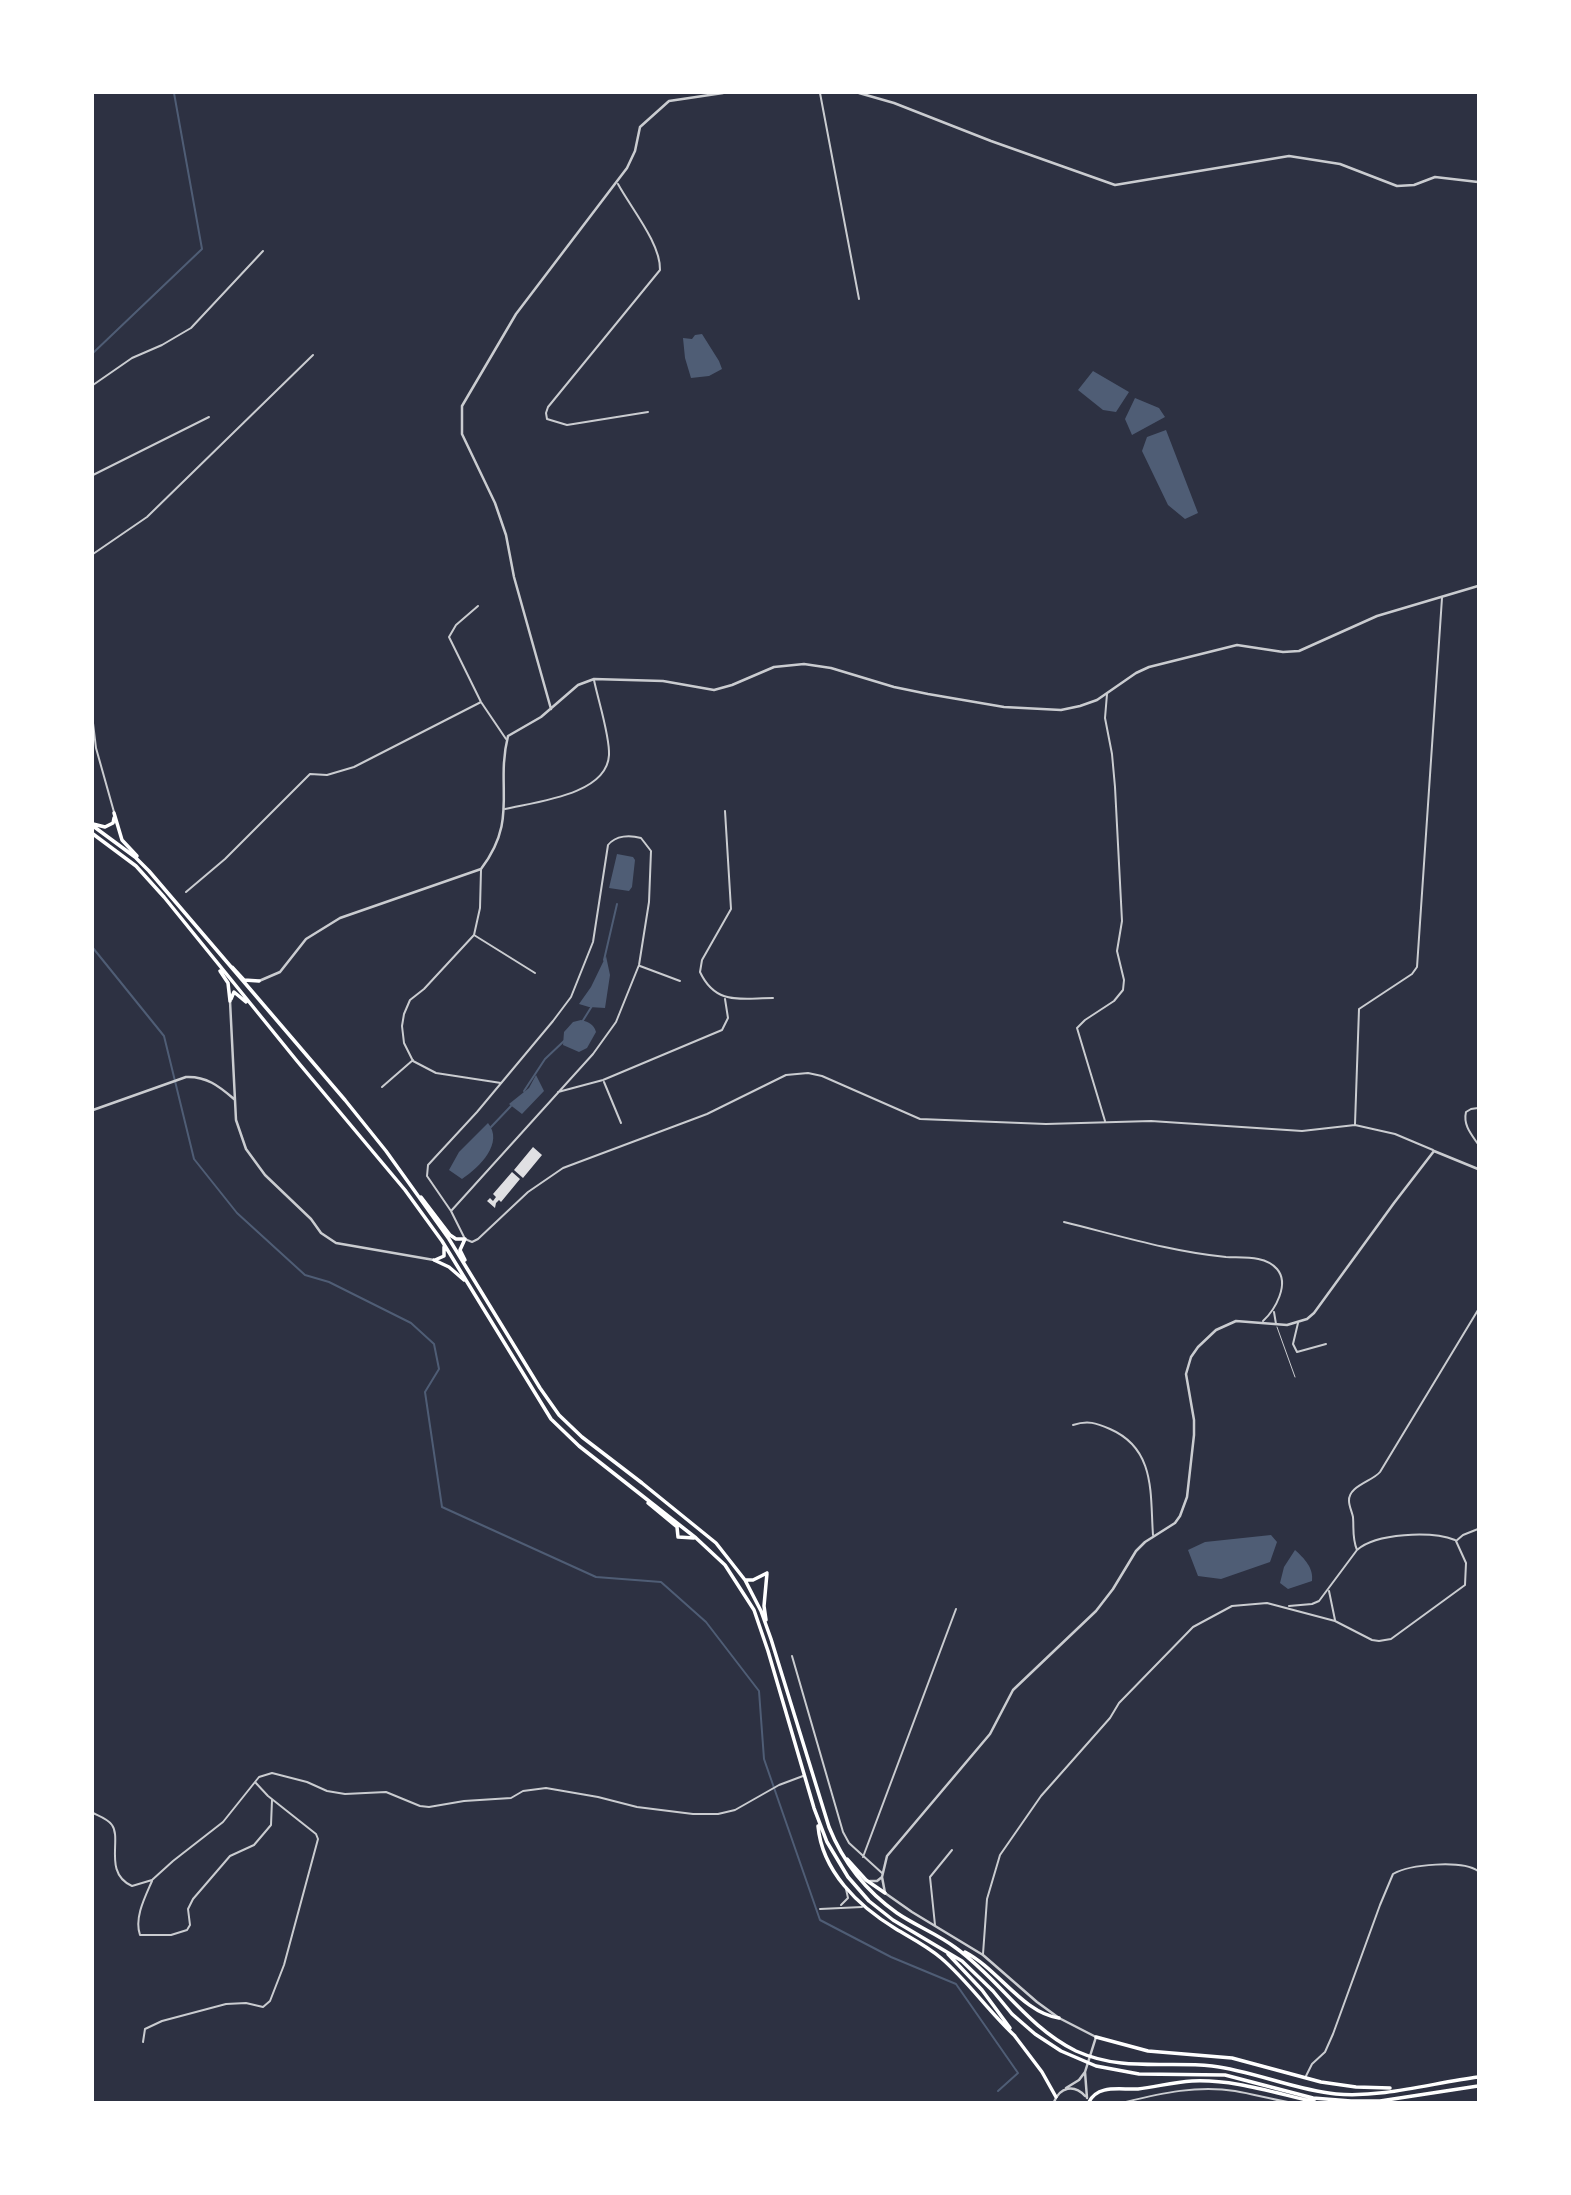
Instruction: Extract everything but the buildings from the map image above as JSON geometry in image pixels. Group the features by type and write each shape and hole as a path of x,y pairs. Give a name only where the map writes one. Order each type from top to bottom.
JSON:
{"highway":[{"path":"93,825 111,825 114,813"},
{"path":"114,813 122,840 345,1100 406,1180 470,1272 559,1415 582,1437 716,1544 745,1580 761,1611 771,1639 820,1801 841,1853 865,1886 896,1912 976,1958 1038,2012 1059,2018"},
{"path":"93,825 149,871"},
{"path":"93,834 136,866 164,897 405,1190 442,1241 551,1419 579,1446 696,1538 725,1565 754,1610 818,1820 839,1865 858,1889 894,1920 962,1961 1035,2034 1074,2057 1096,2066 1139,2074 1211,2074 1244,2079 1313,2098 1351,2102 1380,2101"},
{"path":"209,954 228,983 230,1001"},
{"path":"221,956 244,980 259,981"},
{"path":"259,981 249,987 262,1005"},
{"path":"230,1001 234,992 255,1010"},
{"path":"406,1180 450,1235 456,1239 465,1239 460,1250 470,1272"},
{"path":"434,1260 445,1254 442,1241"},
{"path":"434,1260 449,1267 468,1283"},
{"path":"637,1491 677,1527 678,1537 696,1538"},
{"path":"745,1580 754,1580 767,1573 764,1606 771,1639"},
{"path":"818,1820 822,1851 845,1887 862,1906 937,1955 962,1977 1015,2036"},
{"path":"841,1853 866,1880 885,1893"},
{"path":"953,1945 975,1962 1040,2027 1076,2050 1099,2059 1138,2066 1226,2068 1336,2094 1364,2094 1478,2077"},
{"path":"944,1950 982,1990 1042,2072 1056,2097"},
{"path":"1096,2037 1161,2053 1232,2057 1306,2078 1356,2087 1399,2089"},
{"path":"1088,2101 1096,2092 1104,2090 1141,2089 1192,2081 1246,2085 1315,2102"},
{"path":"1373,2102 1478,2086"}],"street":[{"path":"551,709 514,577 506,535 495,503 462,434 462,406 516,314 617,183 635,151 640,127 648,117 669,101 723,93"},
{"path":"821,93 859,299"},
{"path":"859,93 894,103 1115,185 1289,156 1340,164 1397,186 1414,185 1436,177 1478,182"},
{"path":"617,183 649,235 660,261 660,270 548,407 546,414 548,419 567,425 649,412"},
{"path":"93,385 132,358 191,328 263,251"},
{"path":"93,554 147,517 313,355"},
{"path":"93,475 209,417"},
{"path":"259,981 279,972 306,939 340,918 481,869 494,852 505,809 504,758 507,740 513,731 551,709 578,685 594,679 663,681 714,690 774,667 794,663 831,668 901,689 1004,707 1062,709 1080,706 1107,694 1149,667 1237,645 1283,652 1299,651 1377,617 1478,586"},
{"path":"1355,1125 1359,1009 1412,974 1417,967 1443,595"},
{"path":"478,606 456,625 449,637 481,702 507,740"},
{"path":"505,809 583,789 592,784 608,765 610,752 594,679"},
{"path":"93,687 93,705"},
{"path":"1105,1122 1077,1028 1114,1001 1123,990 1124,980 1117,951 1122,921 1115,787 1105,718 1107,694"},
{"path":"186,892 225,859 310,774 327,775 354,767 481,702"},
{"path":"93,723 96,748 114,813"},
{"path":"725,811 731,909 702,960 700,972 712,991 725,998 773,998"},
{"path":"451,1211 593,1054 616,1022 639,965 649,902 651,851 641,838 621,837 612,840 608,845 593,942 571,997 502,1083 428,1165 427,1176 451,1211 465,1239 472,1242 528,1192 563,1168 707,1114 786,1075 808,1073 822,1076 920,1119 1046,1124 1170,1121 1302,1131 1355,1125 1395,1134 1478,1169"},
{"path":"481,869 480,908 474,935 424,989 410,1000 402,1026 404,1043 413,1060 436,1073 502,1083"},
{"path":"474,935 535,973"},
{"path":"639,965 680,981"},
{"path":"558,1093 603,1080 708,1038 722,1030 728,1018 725,998"},
{"path":"230,1001 236,1119 246,1149 265,1175 311,1219 321,1233 336,1243 434,1260"},
{"path":"382,1087 413,1060"},
{"path":"93,1110 186,1077 201,1076 234,1099"},
{"path":"603,1080 621,1123"},
{"path":"1478,1108 1466,1112 1464,1119 1467,1129 1478,1144"},
{"path":"1054,2102 1063,2090 1079,2080 1085,2072 1096,2037 1059,2018 983,1955 885,1893 883,1875 887,1856 990,1734 1013,1690 1097,1611 1136,1551 1153,1536 1175,1524 1187,1497 1194,1435 1194,1420 1186,1384 1187,1366 1191,1357 1207,1337 1226,1324 1242,1320 1276,1325 1297,1323 1314,1313 1434,1150"},
{"path":"1064,1222 1214,1256 1269,1262 1277,1268 1282,1284 1273,1311 1262,1323"},
{"path":"1357,1550 1352,1532 1350,1495 1380,1472 1478,1310"},
{"path":"1273,1311 1276,1325"},
{"path":"1297,1323 1293,1344 1297,1352 1326,1343"},
{"path":"1073,1424 1091,1421 1115,1432 1138,1450 1148,1471 1153,1536"},
{"path":"1456,1541 1478,1529"},
{"path":"983,1955 987,1899 1000,1855 1041,1796 1110,1718 1119,1703 1183,1636 1210,1616 1232,1606 1267,1603 1335,1621 1379,1641 1399,1634 1465,1585 1466,1563 1456,1541 1440,1536 1391,1536 1370,1541 1357,1550 1319,1601 1285,1606"},
{"path":"1329,1590 1335,1621"},
{"path":"863,1857 956,1609"},
{"path":"792,1656 843,1832 849,1843 883,1875"},
{"path":"93,1813 112,1825 114,1861 122,1880 132,1886 152,1880 181,1853 223,1822 255,1782 263,1775 272,1773 307,1782 327,1791 345,1794 386,1792 429,1807 464,1801 511,1798 523,1791 546,1788 637,1807 693,1814 718,1814 735,1810 779,1785 804,1776"},
{"path":"142,2042 145,2029 162,2021 237,2002 263,2007 270,2001 284,1965 318,1839 255,1782"},
{"path":"152,1880 141,1910 138,1928 140,1934 171,1935 187,1930 190,1925 188,1909 193,1899 230,1856 254,1845 271,1825 272,1799"},
{"path":"935,1926 930,1877 952,1850"},
{"path":"1306,2078 1307,2070 1325,2052 1334,2034 1393,1874 1429,1866 1464,1866 1478,1871"},
{"path":"866,1880 874,1881 883,1875"},
{"path":"841,1906 848,1898 845,1887"},
{"path":"820,1909 862,1906"},
{"path":"926,1921 934,1915"},
{"path":"1085,2072 1088,2101"},
{"path":"1063,2090 1074,2088 1088,2101"},
{"path":"1126,2102 1176,2091 1207,2089 1234,2091 1288,2102"}],"lane":[{"path":"1276,1325 1295,1377"}],"water":[{"path":"702,334 722,369 709,376 691,378 683,338 692,339 695,335"},
{"path":"1093,371 1129,392 1116,412 1103,410 1078,390"},
{"path":"1135,398 1159,408 1165,417 1132,435 1125,419"},
{"path":"1166,430 1198,513 1185,519 1168,505 1142,451 1147,437"},
{"path":"617,854 633,857 635,860 632,887 629,891 609,888"},
{"path":"606,956 610,975 605,1008 579,1004 591,987"},
{"path":"581,1020 592,1025 596,1032 587,1048 579,1052 563,1045 564,1032 573,1022"},
{"path":"536,1075 544,1091 522,1114 509,1104 529,1088"},
{"path":"488,1123 492,1131 492,1146 476,1168 462,1179 449,1170 459,1152"},
{"path":"1271,1535 1277,1542 1270,1562 1221,1579 1198,1576 1188,1550 1205,1542"},
{"path":"1295,1550 1310,1568 1312,1581 1288,1589 1280,1583 1284,1567"}],"waterway":[{"path":"93,353 202,249 174,93"},
{"path":"604,960 617,904"},
{"path":"93,948 164,1036 194,1159 237,1213 305,1275 329,1282 411,1323 434,1344 439,1369 425,1392 442,1507 596,1577 661,1582 706,1622 759,1691 764,1759 820,1920 891,1957 956,1984 1018,2073 998,2091"},
{"path":"582,1022 592,1006"},
{"path":"524,1091 545,1059 564,1041"},
{"path":"491,1127 511,1106"}]}
